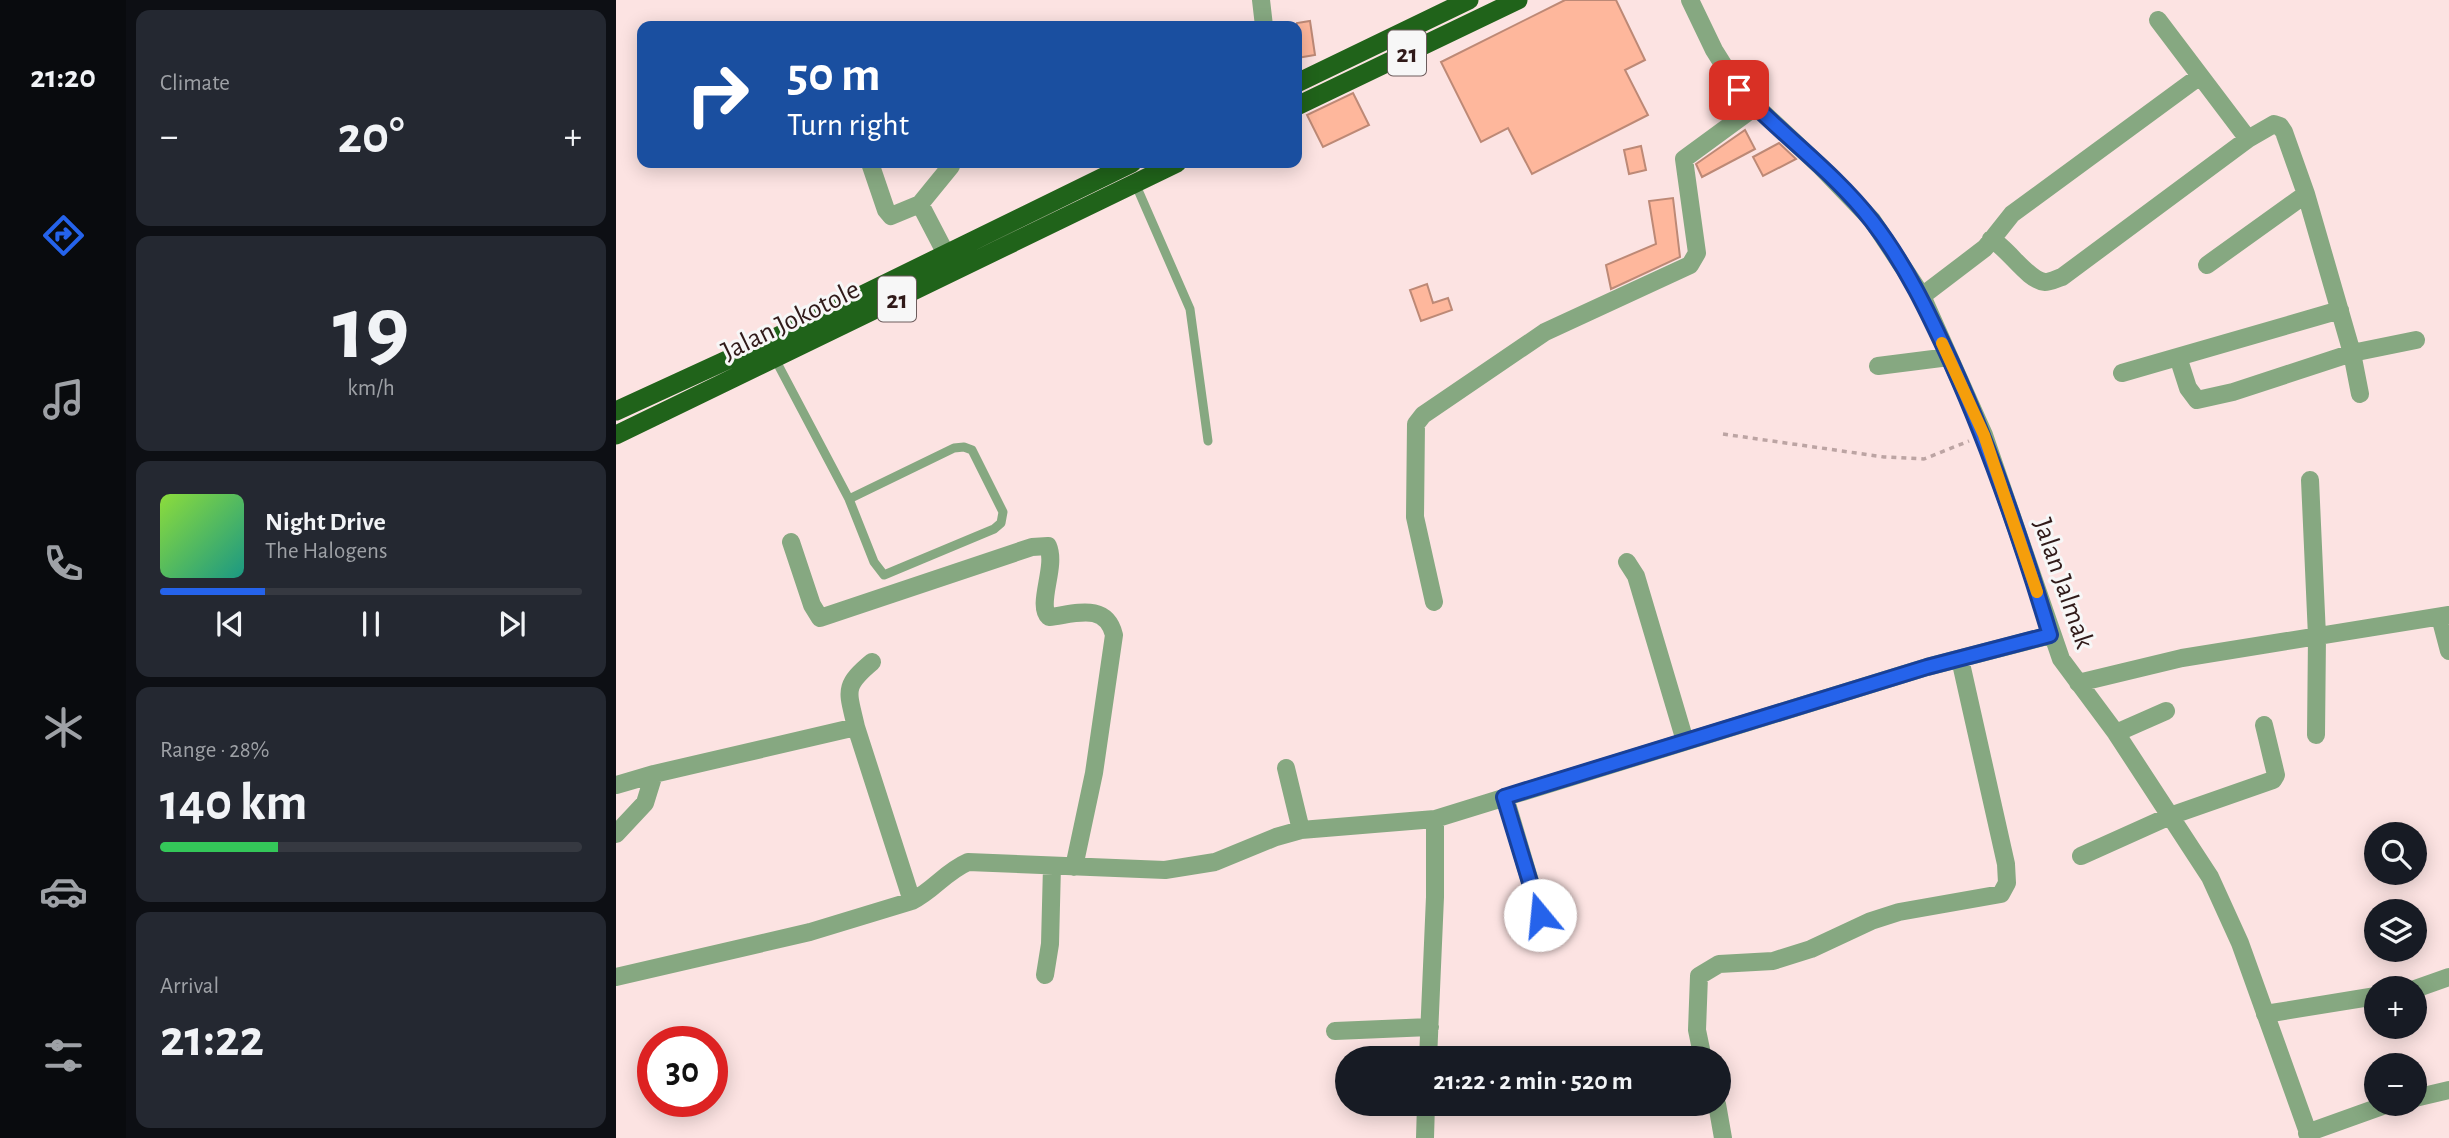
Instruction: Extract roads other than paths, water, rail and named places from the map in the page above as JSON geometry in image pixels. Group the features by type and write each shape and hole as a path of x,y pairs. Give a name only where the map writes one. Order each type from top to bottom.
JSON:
{"highway":[{"name":"21","path":"1302,81 1387,39 1449,4 1469,0"},
{"name":"21","path":"1302,104 1518,0"},
{"path":"1387,39 1397,58"},
{"name":"Jalan Jokotole","path":"616,411 1122,168"},
{"name":"Jalan Jokotole","path":"616,435 1166,168"}],"street":[{"path":"1261,0 1263,21"},
{"name":"Jalan Jalmak","path":"1690,0 1726,71 1739,90 1821,167 1871,220 1922,296 1984,435 2017,526 2050,635 2061,659 2116,733 2210,877 2240,943 2309,1136"},
{"path":"2158,20 2248,139"},
{"path":"1922,296 1985,248 2022,206 2200,76"},
{"path":"1434,602 1415,517 1416,424 1423,415 1545,332 1690,265 1697,253 1684,159 1755,107"},
{"path":"1992,239 2004,246 2034,278 2045,282 2062,277 2248,139 2274,124 2280,125 2306,194 2340,310 2360,394"},
{"path":"872,168 886,210 891,216 920,204 949,168"},
{"path":"2207,265 2306,194"},
{"path":"920,204 946,254"},
{"path":"2122,373 2340,310"},
{"path":"2178,357 2188,388 2197,400 2233,392 2351,353 2416,340"},
{"path":"1878,366 1949,357"},
{"path":"2310,480 2317,636 2316,735"},
{"path":"791,542 812,605 820,618 1032,547 1048,546 1052,571 1044,607 1046,614 1049,617 1093,612 1106,617 1114,635 1094,773 1074,867"},
{"path":"1627,562 1636,576 1685,741"},
{"path":"2078,683 2182,658 2445,616 2449,651"},
{"path":"616,977 810,932 909,891 928,893 946,873 968,862 1165,870 1215,862 1276,837 1301,830 1435,819 1959,659 2050,635"},
{"path":"1700,1046 1696,1030 1699,976 1719,964 1773,961 1811,949 1871,921 1899,912 2001,894 2007,883 2006,864 1959,659"},
{"path":"872,662 852,678 849,688 856,727 909,891"},
{"path":"2116,733 2166,711"},
{"path":"2081,856 2170,816 2276,778 2264,725"},
{"path":"616,785 856,727"},
{"path":"1286,768 1301,830"},
{"path":"616,834 645,803 654,774"},
{"path":"1504,797 1540,915"},
{"path":"1429,1046 1436,897 1435,819"},
{"path":"1045,975 1050,944 1052,866"},
{"path":"2427,985 2449,977"},
{"path":"2265,1014 2364,998"},
{"path":"1335,1031 1430,1027"},
{"path":"2427,1095 2449,1090"},
{"path":"2309,1136 2364,1114"},
{"path":"1424,1138 1425,1116"},
{"path":"1719,1116 1723,1138"}],"lane":[{"path":"1135,183 1190,309 1208,441"},
{"path":"774,357 849,499 874,562 884,575 994,529 1003,518 1003,512 972,450 964,447 954,448 849,499"}]}
